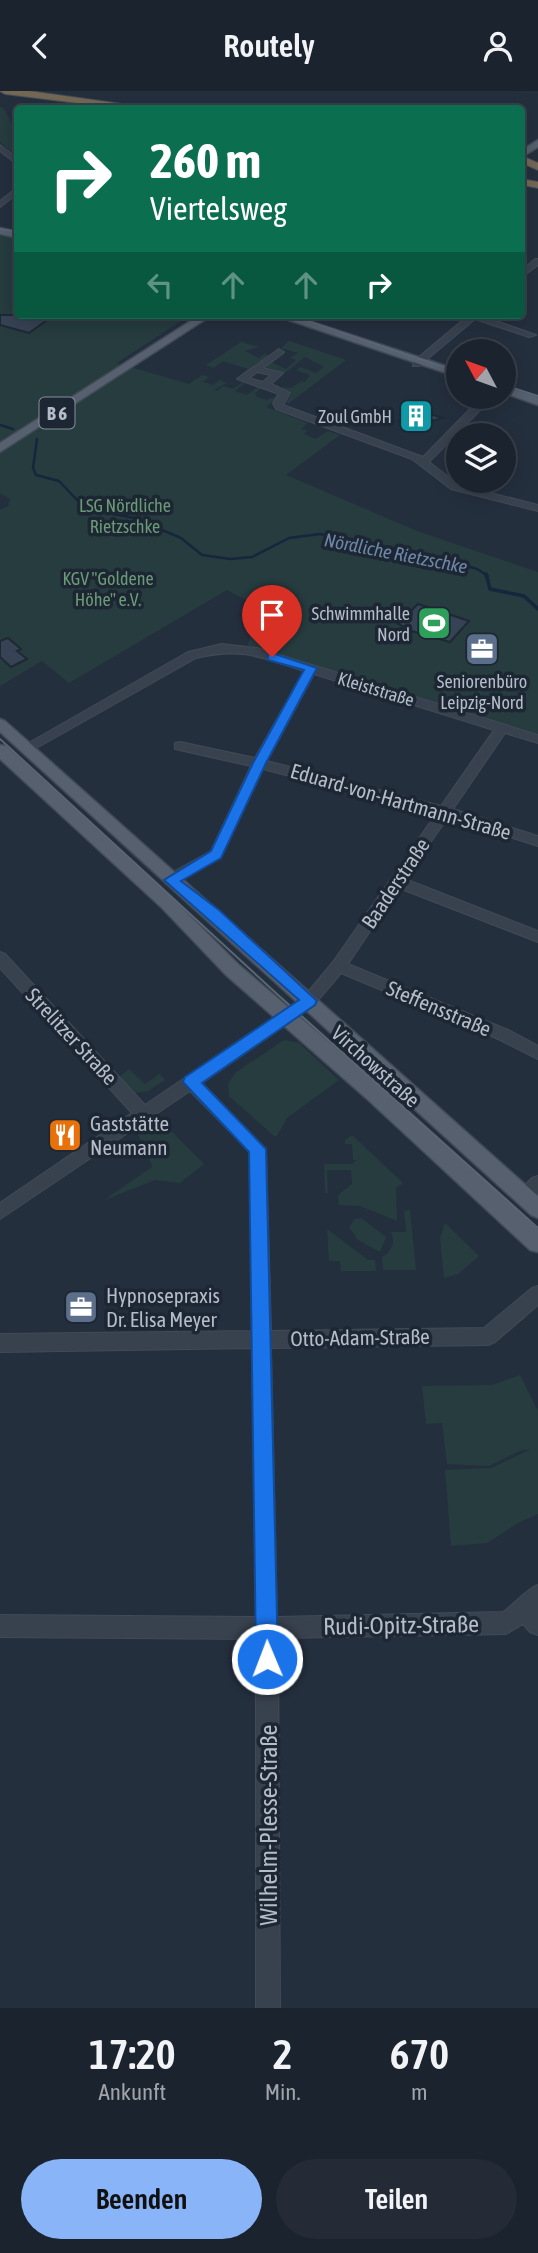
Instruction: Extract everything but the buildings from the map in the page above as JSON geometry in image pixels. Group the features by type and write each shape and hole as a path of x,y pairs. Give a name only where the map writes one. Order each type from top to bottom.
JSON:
{"highway":[{"path":"5,91 120,105"},
{"path":"0,94 96,105"}],"main road":[{"name":"B 6","path":"0,448 202,319"},
{"path":"292,319 421,360 446,364"},
{"path":"318,319 446,369"},
{"path":"516,387 538,392"},
{"path":"516,390 538,401"},
{"name":"Virchowstraße","path":"0,724 171,880 214,914 538,1209"},
{"name":"Virchowstraße","path":"0,750 288,1018 538,1243"}],"street":[{"path":"0,147 14,159"},
{"path":"0,205 14,193"},
{"path":"0,213 14,202"},
{"path":"421,360 470,319"},
{"path":"483,319 532,335"},
{"path":"279,352 242,379 285,393 278,403 279,407 415,457 455,487 538,508"},
{"path":"255,369 278,373 265,385"},
{"path":"423,463 476,409"},
{"name":"Kleiststraße","path":"26,748 192,655 206,650 237,648 311,668 538,739"},
{"path":"171,880 216,854 259,763 311,668"},
{"name":"Baaderstraße","path":"0,1212 288,1018 309,1001 338,966 502,728"},
{"name":"Eduard-von-Hartmann-Straße","path":"180,746 349,783 445,809 538,841"},
{"path":"396,881 538,937"},
{"name":"Strelitzer Straße","path":"0,958 143,1114"},
{"name":"Steffensstraße","path":"338,966 502,1034 538,1053"},
{"name":"Wilhelm-Plesse-Straße","path":"191,1082 258,1149 267,1627 268,2008"},
{"path":"523,1196 538,1184"},
{"name":"Otto-Adam-Straße","path":"0,1343 371,1335 488,1336 538,1294"},
{"name":"Rudi-Opitz-Straße","path":"0,1626 267,1627 506,1623 534,1610"}],"green space":[{"path":"0,107 14,126 14,154 0,142"},
{"name":"LSG Nördliche Rietzschke","path":"0,235 14,238 14,319 184,319 117,363 189,384 202,375 209,377 203,382 213,385 220,380 227,383 214,390 217,391 223,386 233,389 243,382 237,378 247,381 235,391 247,395 259,386 264,386 255,393 257,397 267,400 275,397 278,390 280,396 266,407 308,423 301,429 307,431 304,434 316,439 328,431 340,435 286,475 417,531 538,572 538,734 247,645 265,610 227,590 69,683 42,661 0,686 0,510 8,506 10,499 0,493"},
{"path":"289,341 346,360 288,404 286,402 292,394 281,387 291,388 302,381 305,382 310,375 296,370 301,367 316,373 324,367 305,357 285,373 262,366 271,362 286,369 296,360 290,358 298,353 281,348"},
{"path":"241,342 259,347 245,351 259,358 264,354 271,356 244,375 241,374 248,369 223,361 214,368 206,365"},
{"path":"284,1040 299,1043 339,1080 287,1118 277,1136 274,1136 229,1096 228,1084 235,1073"},
{"path":"129,1069 145,1084 159,1074 165,1080 148,1091 135,1093 118,1078"},
{"path":"161,1116 165,1119 162,1122 204,1164 180,1183 155,1180 104,1200 152,1167 149,1158 157,1151 154,1143 145,1149 137,1133"},
{"path":"352,1135 403,1183 396,1188 397,1221 360,1206 339,1205 338,1195 352,1184 351,1170 327,1170 328,1193 325,1193 324,1164 352,1164 357,1160 353,1160 352,1144 345,1144 345,1140"},
{"path":"410,1210 416,1270 383,1270 382,1257 391,1249 393,1243 391,1232 406,1232 404,1211"},
{"path":"361,1218 386,1237 380,1252 358,1240 349,1227 355,1219"},
{"path":"445,1223 479,1256 458,1274 444,1278 440,1238"},
{"path":"327,1229 368,1260 375,1260 376,1271 341,1271 340,1261 329,1261"},
{"path":"520,1375 538,1411 538,1514 487,1543 451,1546 445,1470 491,1468 531,1449 519,1451 489,1466 447,1464 442,1423 426,1424 422,1386 492,1385"}],"waterway":[{"name":"Nördliche Rietzschke","path":"0,425 13,429"},
{"name":"Nördliche Rietzschke","path":"37,439 33,468 36,475 59,481 79,502 103,512 134,518 181,538 202,555 230,559 252,557 289,538 320,534 438,557 477,569 486,575"},
{"name":"Nördliche Rietzschke","path":"486,575 490,589 524,596 538,609"}],"tram line":[{"path":"0,229 14,231"},
{"path":"302,319 446,368"},
{"path":"516,389 538,396"},
{"path":"0,739 277,994 538,1228"}],"place":[{"name":"Zoul GmbH","path":"416,416"},
{"name":"Schwimmhalle Nord","path":"434,623"},
{"name":"Seniorenbüro Leipzig-Nord","path":"482,649"},
{"name":"Gaststätte Neumann","path":"65,1135"},
{"name":"Hypnosepraxis Dr. Elisa Meyer","path":"81,1307"}],"route":[{"path":"267,1659 258,1149 191,1082 309,1001 214,914 171,880 216,854 259,763 311,668 272,657"}],"park label":[{"name":"KGV \"Goldene Höhe\" e.V.","path":"108,588"}]}
